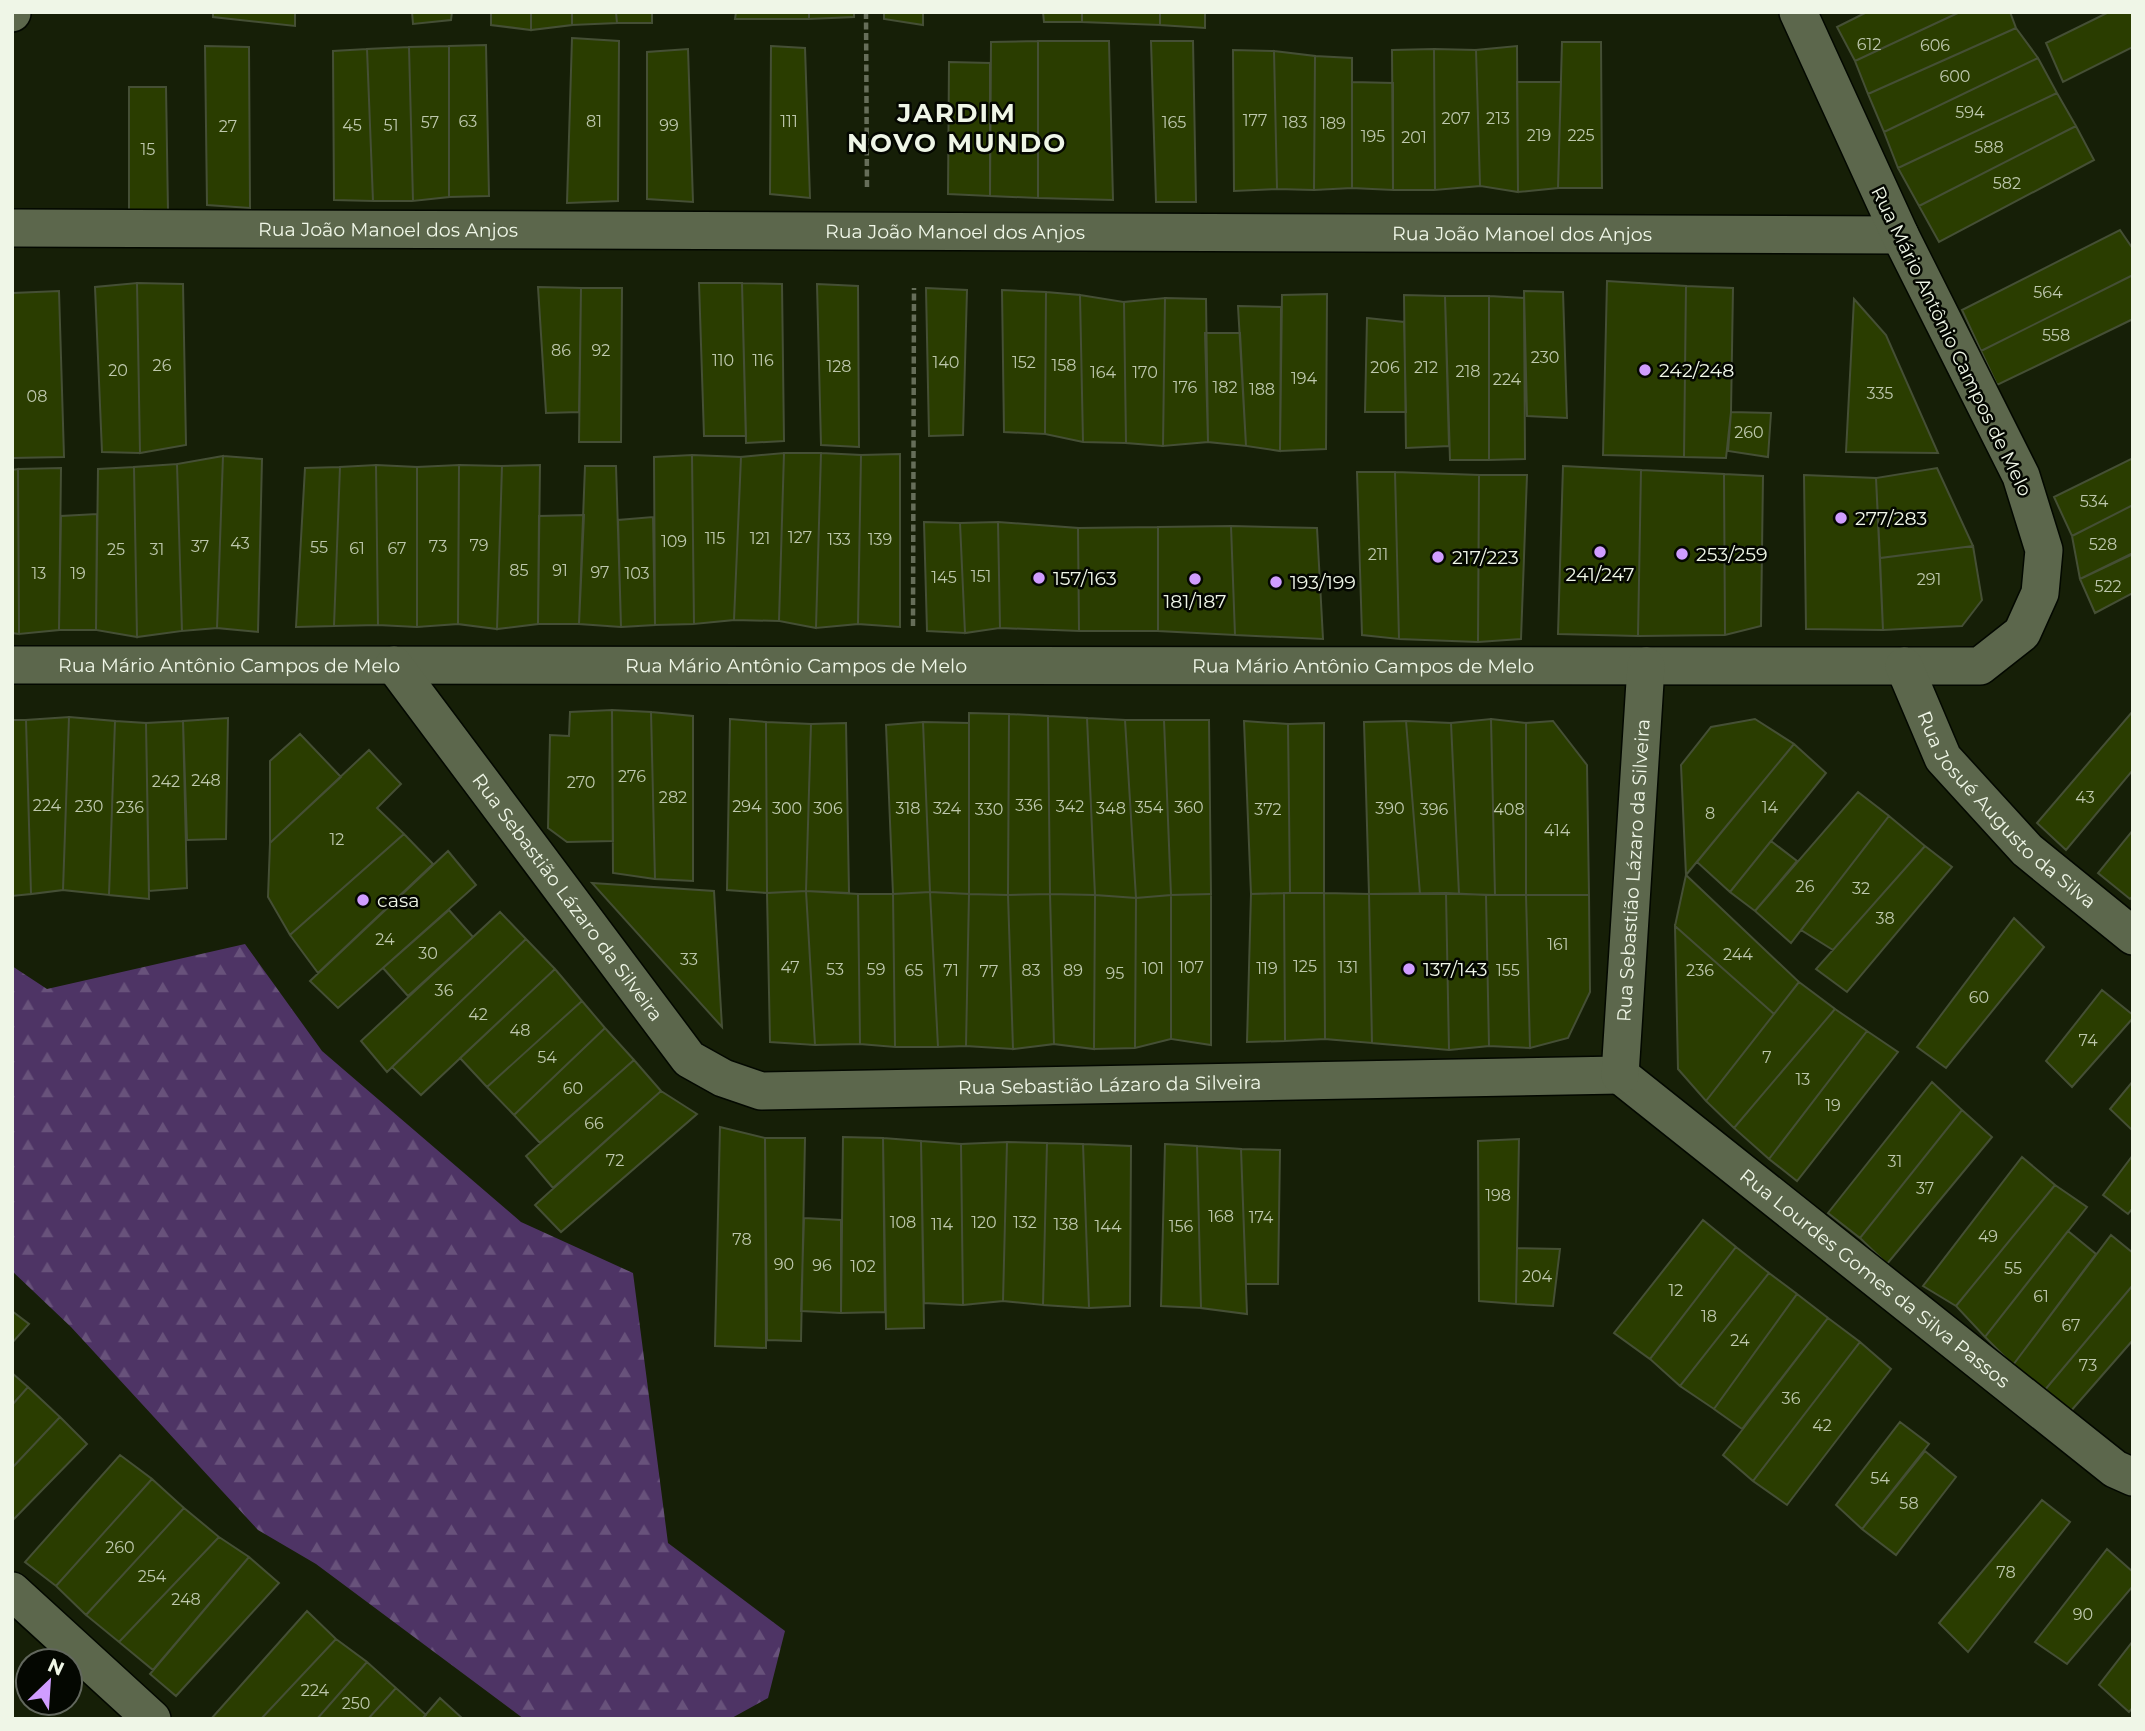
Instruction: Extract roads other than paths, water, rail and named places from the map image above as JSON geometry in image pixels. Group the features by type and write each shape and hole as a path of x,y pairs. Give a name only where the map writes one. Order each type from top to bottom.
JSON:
{"street":[{"name":"Rua Mário Antônio Campos de Melo","path":"12,665 1979,666 2022,632 2040,593 2044,550 2021,476 1900,235 1798,12"},
{"name":"Rua João Manoel dos Anjos","path":"12,228 1900,235"},
{"name":"Rua Sebastião Lázaro da Silveira","path":"394,665 689,1059 723,1079 761,1090 1620,1075 1646,666"},
{"name":"Rua Josué Augusto da Silva","path":"1904,666 1943,758 2027,850 2133,936"},
{"name":"Rua Lourdes Gomes da Silva Passos","path":"1620,1075 2115,1469 2133,1476"},
{"path":"12,1591 152,1719"}],"place":[{"name":"242/248","path":"1645,370"},
{"name":"277/283","path":"1841,518"},
{"name":"241/247","path":"1600,552"},
{"name":"253/259","path":"1682,554"},
{"name":"217/223","path":"1438,557"},
{"name":"157/163","path":"1039,578"},
{"name":"181/187","path":"1195,579"},
{"name":"193/199","path":"1276,582"},
{"name":"casa","path":"363,900"},
{"name":"137/143","path":"1409,969"}],"district":[{"name":"JARDIM NOVO MUNDO","path":"957,128"}]}
